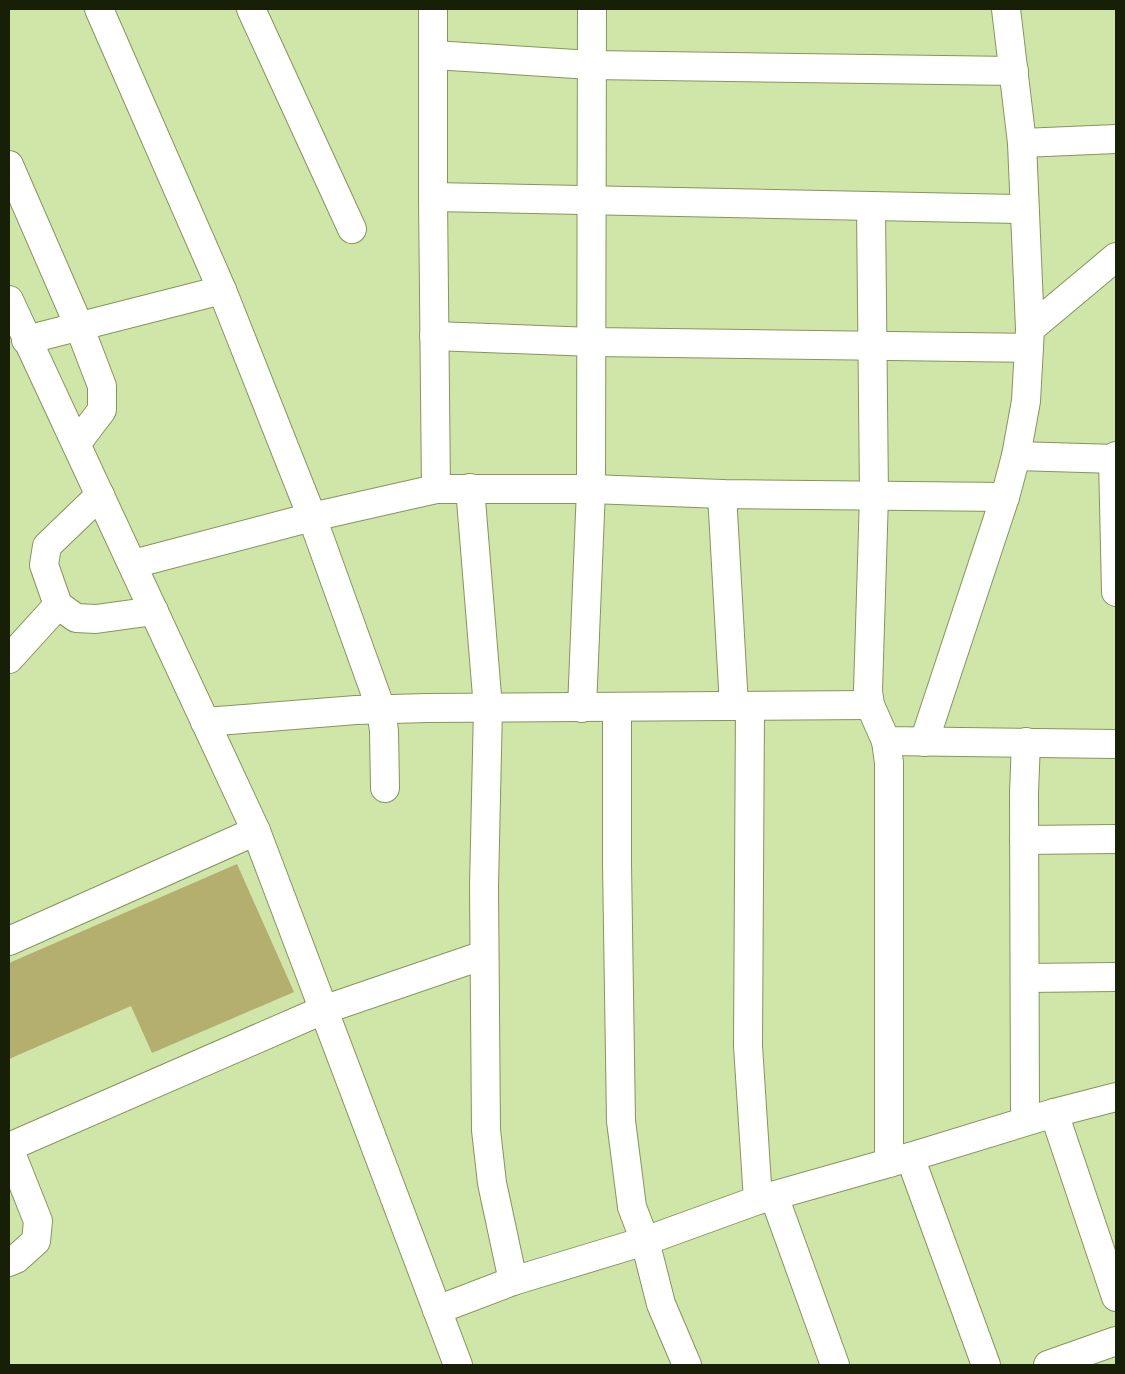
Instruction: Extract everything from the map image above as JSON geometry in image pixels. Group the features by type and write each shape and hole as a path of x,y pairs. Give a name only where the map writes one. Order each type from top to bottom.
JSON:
{"street":[{"path":"99,9 222,290 312,517 381,709 384,731 385,788"},
{"path":"251,9 352,229"},
{"path":"433,9 432,197 436,489"},
{"path":"582,708 591,489 593,342 590,200 592,9"},
{"path":"924,742 1016,456 1026,401 1030,338 1022,144 1006,9"},
{"path":"434,55 591,65 1014,71"},
{"path":"1022,144 1116,140"},
{"path":"9,165 80,326 102,386 102,410 77,443"},
{"path":"432,197 1024,209"},
{"path":"871,206 874,346 874,496 868,691 870,705 886,741 889,763 900,1160 986,1365"},
{"path":"434,336 593,342 874,346 1030,338 1116,257"},
{"path":"26,340 222,290"},
{"path":"9,300 256,831 322,1010 458,1365"},
{"path":"1016,456 1115,458 1116,592"},
{"path":"470,488 488,708 484,955 487,1153 513,1281"},
{"path":"133,564 312,517 436,489 591,489 722,494 1004,496"},
{"path":"722,494 742,707 748,1046 766,1198 835,1365"},
{"path":"100,495 47,546 44,565 58,605 76,618 96,620 154,611"},
{"path":"9,659 58,605"},
{"path":"205,722 381,709 870,705"},
{"path":"618,707 616,864 621,1121 632,1207 645,1241 661,1304 687,1365"},
{"path":"886,741 1116,744"},
{"path":"1025,1121 1026,978 1024,840 1026,742"},
{"path":"9,941 256,831"},
{"path":"1024,840 1116,840"},
{"path":"9,1262 16,1259 36,1241 38,1221 9,1147 322,1010 484,955"},
{"path":"1026,978 1116,977"},
{"path":"437,1310 513,1281 645,1241 766,1198 900,1160 1025,1121 1116,1097"},
{"path":"1054,1113 1109,1254 1116,1297"},
{"path":"1048,1365 1116,1341"}],"building":[{"path":"237,864 294,992 152,1053 131,1006 9,1059 9,963"}]}
